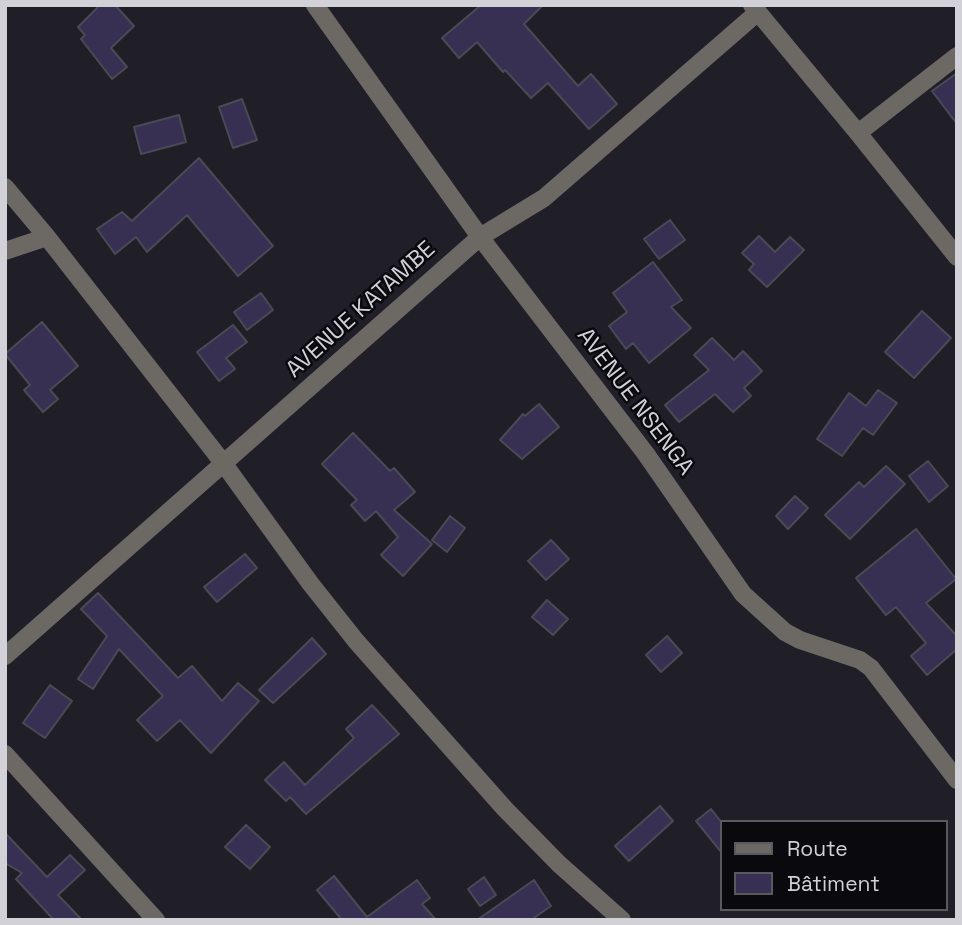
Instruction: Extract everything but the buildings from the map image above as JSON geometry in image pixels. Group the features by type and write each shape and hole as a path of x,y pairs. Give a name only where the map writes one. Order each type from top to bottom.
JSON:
{"street":[{"name":"AVENUE NSENGA","path":"315,5 480,237 646,454 743,594 785,632 800,640 860,660 871,668 957,780"},
{"name":"AVENUE KATAMBE","path":"5,656 480,237 544,198 755,9"},
{"path":"755,9 957,257"},
{"path":"858,133 957,56"},
{"path":"5,187 224,464 310,583 356,641 505,809 559,864 622,920"},
{"path":"5,251 47,237"},
{"path":"5,754 156,920"}]}
